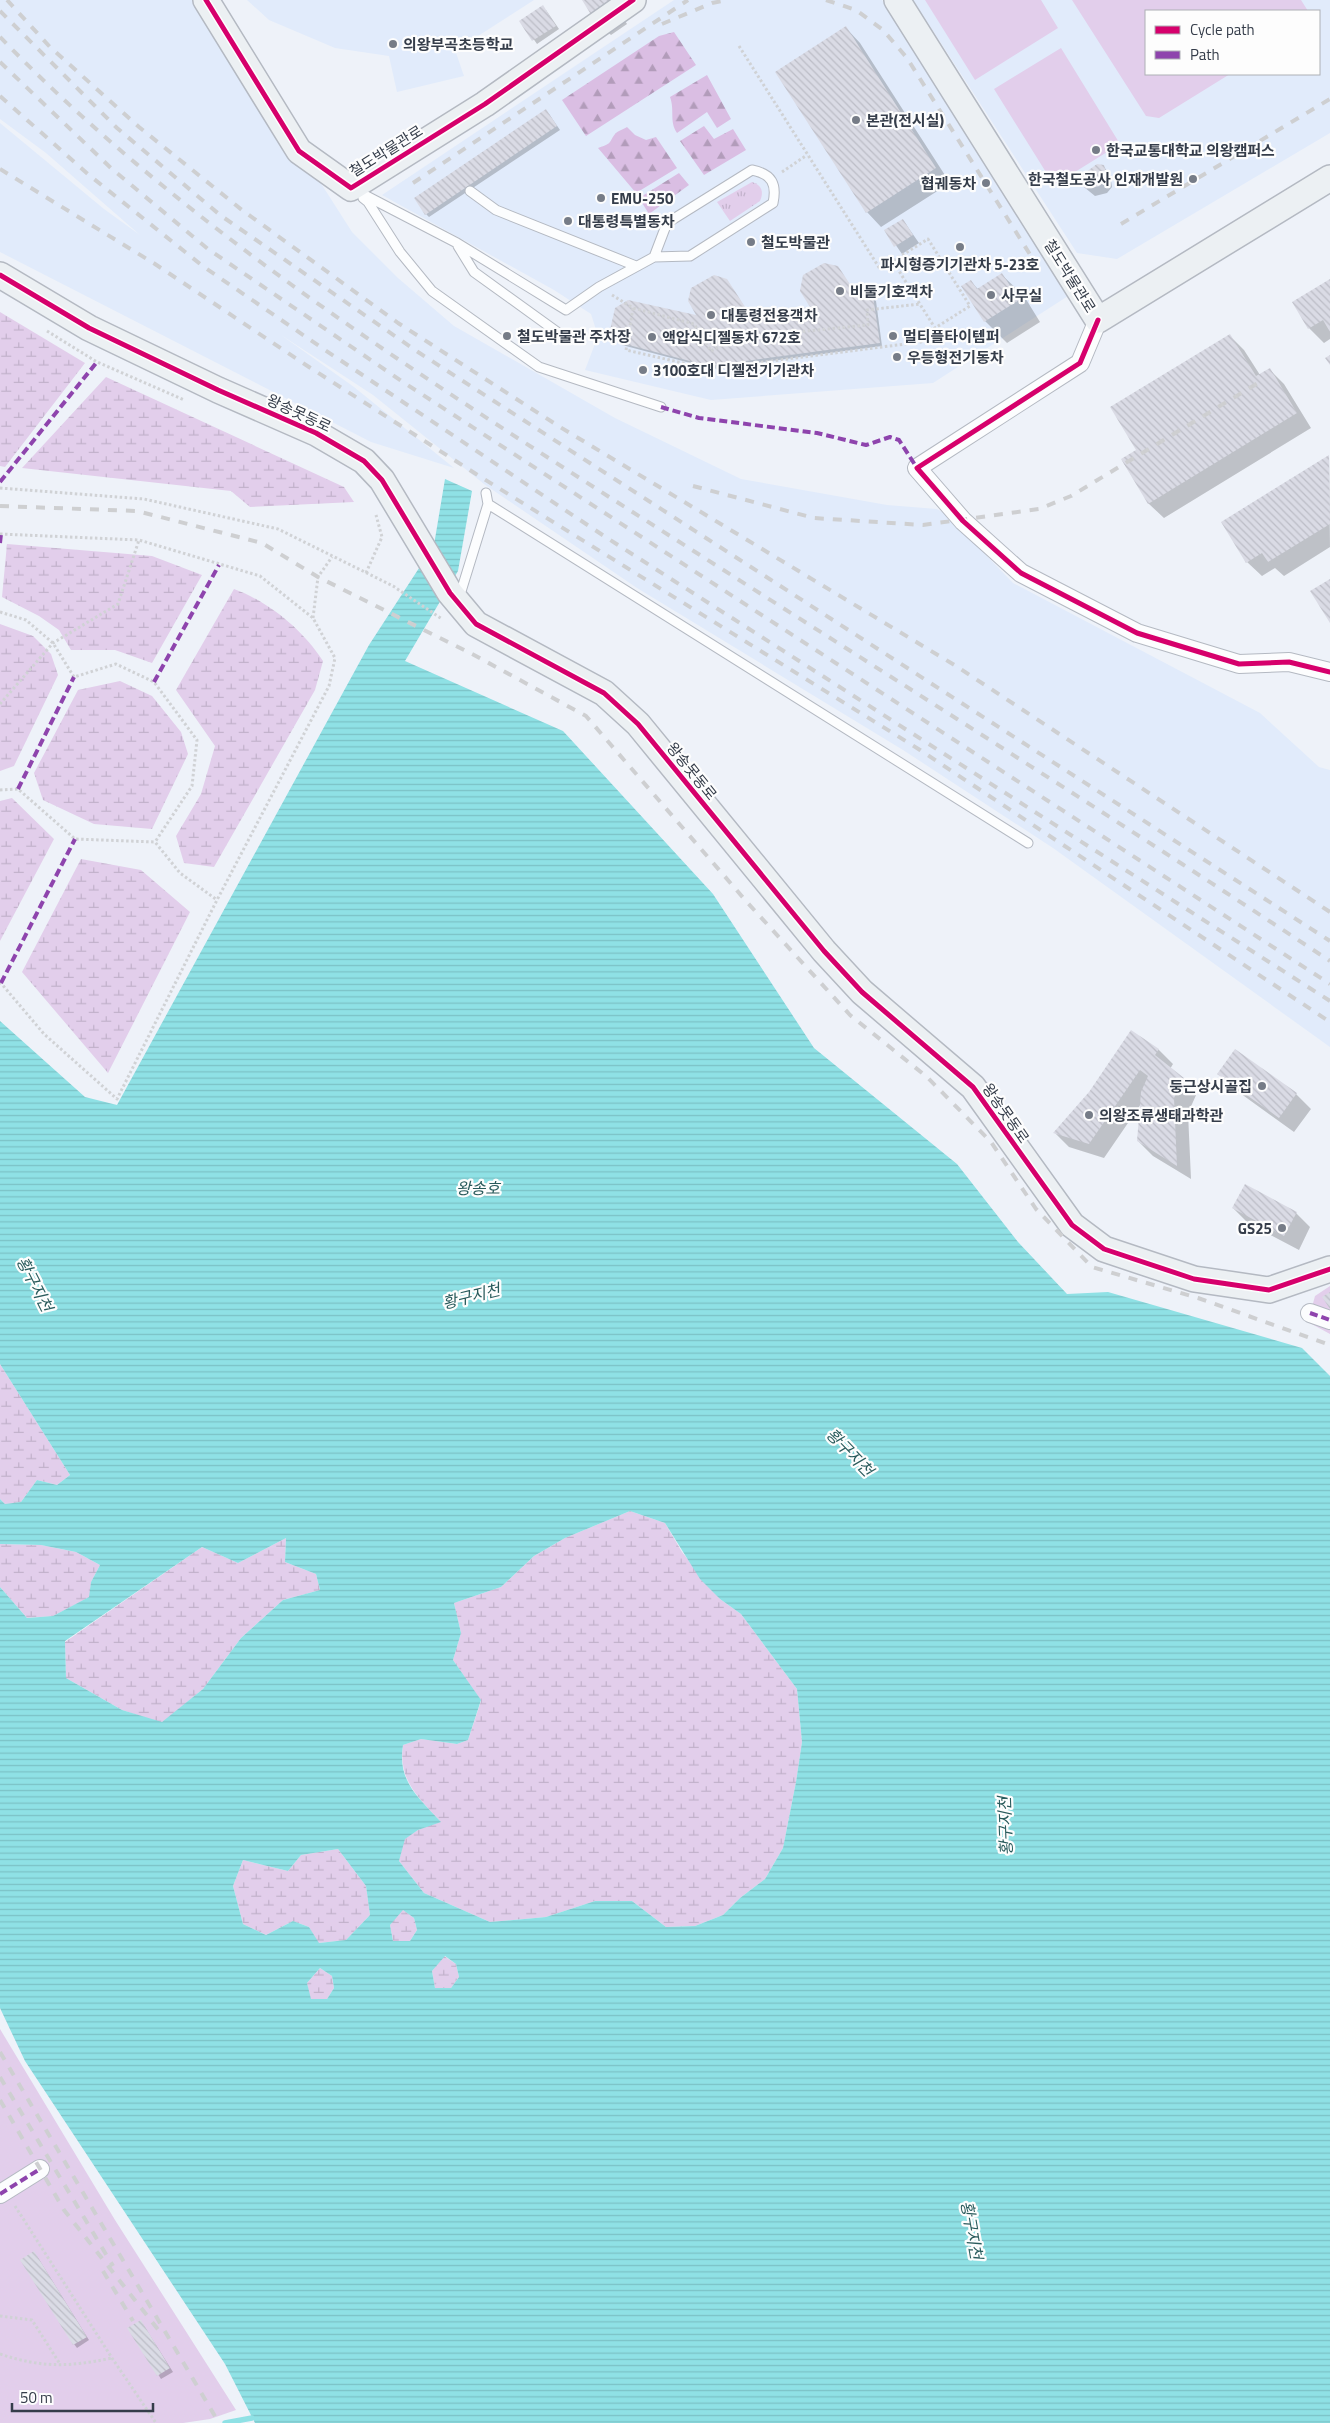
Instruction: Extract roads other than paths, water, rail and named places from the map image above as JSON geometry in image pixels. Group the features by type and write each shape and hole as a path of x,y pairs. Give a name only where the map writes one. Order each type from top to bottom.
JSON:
{"street":[{"name":"철도박물관로","path":"206,0 299,151 351,188 485,104 633,0"},
{"name":"철도박물관로","path":"897,0 1098,320 1330,178"},
{"name":"왕송못동로","path":"0,275 89,328 218,390 316,433 357,456 382,480 418,541 450,605 476,624 604,693 638,724 824,952 862,992 973,1087 1072,1225 1104,1249 1194,1279 1269,1290 1330,1269"},
{"path":"1098,320 1080,363 918,468 963,521 1020,573 1137,633 1238,664 1289,662 1330,672"},
{"path":"1310,1313 1330,1320"},
{"path":"3,2192 40,2169"}],"lane":[{"path":"351,188 457,243 566,310 599,287 654,257 690,256 773,202 775,190 770,178 763,172 752,170 667,222 654,257"},
{"path":"351,188 368,202 400,252 432,291 538,367 660,407"},
{"path":"470,191 496,210 636,266"},
{"path":"457,243 474,272 564,337"},
{"path":"450,605 488,504 486,493"},
{"path":"488,504 1028,843"}],"water":[{"name":"왕송호","path":"445,479 472,491 458,571 405,661 563,731 713,894 814,1048 957,1164 1018,1242 1067,1294 1108,1292 1302,1348 1330,1376 1330,2423 255,2423 225,2364 25,2061 0,2008 0,1587 27,1618 53,1616 89,1597 91,1582 100,1565 76,1552 41,1545 0,1544 0,1499 5,1504 21,1502 37,1480 57,1485 70,1475 0,1364 0,1021 85,1097 117,1105 369,645 434,545","holes":["630,1511 665,1523 700,1579 720,1599 741,1614 797,1689 802,1742 783,1848 765,1879 740,1898 723,1915 695,1926 666,1927 632,1901 595,1901 546,1917 490,1922 424,1893 399,1861 405,1839 418,1830 441,1822 417,1796 406,1779 402,1758 403,1745 421,1739 457,1744 468,1740 481,1700 453,1660 461,1633 454,1603 501,1587 534,1556 565,1538","286,1538 285,1562 316,1574 320,1590 283,1600 241,1638 203,1689 162,1722 122,1710 66,1678 65,1641 202,1547 238,1563","338,1849 366,1886 370,1915 346,1940 319,1943 309,1927 293,1921 266,1935 243,1924 233,1886 243,1860 288,1871 301,1855","403,1910 414,1918 417,1930 410,1941 393,1941 390,1925","445,1956 456,1964 459,1977 451,1988 435,1988 432,1971","320,1968 332,1976 334,1988 327,1999 311,1999 307,1983"]}],"waterway":[{"path":"225,2423 252,2418"}],"railway":[{"path":"7,0 50,47 139,127 242,210 398,323 560,427 956,666 1330,912"},
{"path":"413,183 688,0"},
{"path":"662,24 712,3 728,0"},
{"path":"826,0 856,10 883,30 907,58 1036,264"},
{"path":"0,11 117,128 220,215 418,352 1330,941"},
{"path":"0,37 71,106 145,171 222,233 383,349 548,458 1069,791 1330,961"},
{"path":"0,62 112,169 208,249 403,382 1330,984"},
{"path":"0,96 89,175 204,267 325,350 604,536 1330,1001"},
{"path":"1121,224 1330,99"},
{"path":"0,169 155,264 309,367 476,474 920,750 1330,1022"},
{"path":"693,486 814,518 923,525 1039,509 1071,496 1258,383"},
{"path":"0,506 137,511 262,543 318,577 474,655 586,716 746,901 850,1015 927,1077 991,1142 1036,1209 1092,1267 1198,1298 1330,1345"},
{"path":"0,2052 219,2423"},
{"path":"0,2077 113,2266"},
{"path":"0,2100 64,2210 160,2332"},
{"path":"103,2271 133,2321"}],"place":[{"name":"의왕부곡초등학교","path":"393,44"},
{"name":"본관(전시실)","path":"856,120"},
{"name":"한국교통대학교 의왕캠퍼스","path":"1096,150"},
{"name":"한국철도공사 인재개발원","path":"1193,179"},
{"name":"협궤동차","path":"986,183"},
{"name":"EMU-250","path":"601,198"},
{"name":"대통령특별동차","path":"568,221"},
{"name":"철도박물관","path":"751,242"},
{"name":"파시형증기기관차 5-23호","path":"960,247"},
{"name":"비둘기호객차","path":"840,291"},
{"name":"사무실","path":"991,295"},
{"name":"대통령전용객차","path":"711,315"},
{"name":"철도박물관 주차장","path":"507,336"},
{"name":"멀티플타이템퍼","path":"893,336"},
{"name":"액압식디젤동차 672호","path":"652,337"},
{"name":"우등형전기동차","path":"897,357"},
{"name":"3100호대 디젤전기기관차","path":"643,370"},
{"name":"둥근상시골집","path":"1262,1086"},
{"name":"의왕조류생태과학관","path":"1089,1115"},
{"name":"GS25","path":"1282,1228"}],"water label":[{"name":"황구지천","path":"35,1284"},
{"name":"황구지천","path":"471,1296"},
{"name":"황구지천","path":"850,1452"},
{"name":"황구지천","path":"1005,1826"},
{"name":"황구지천","path":"972,2230"}]}
